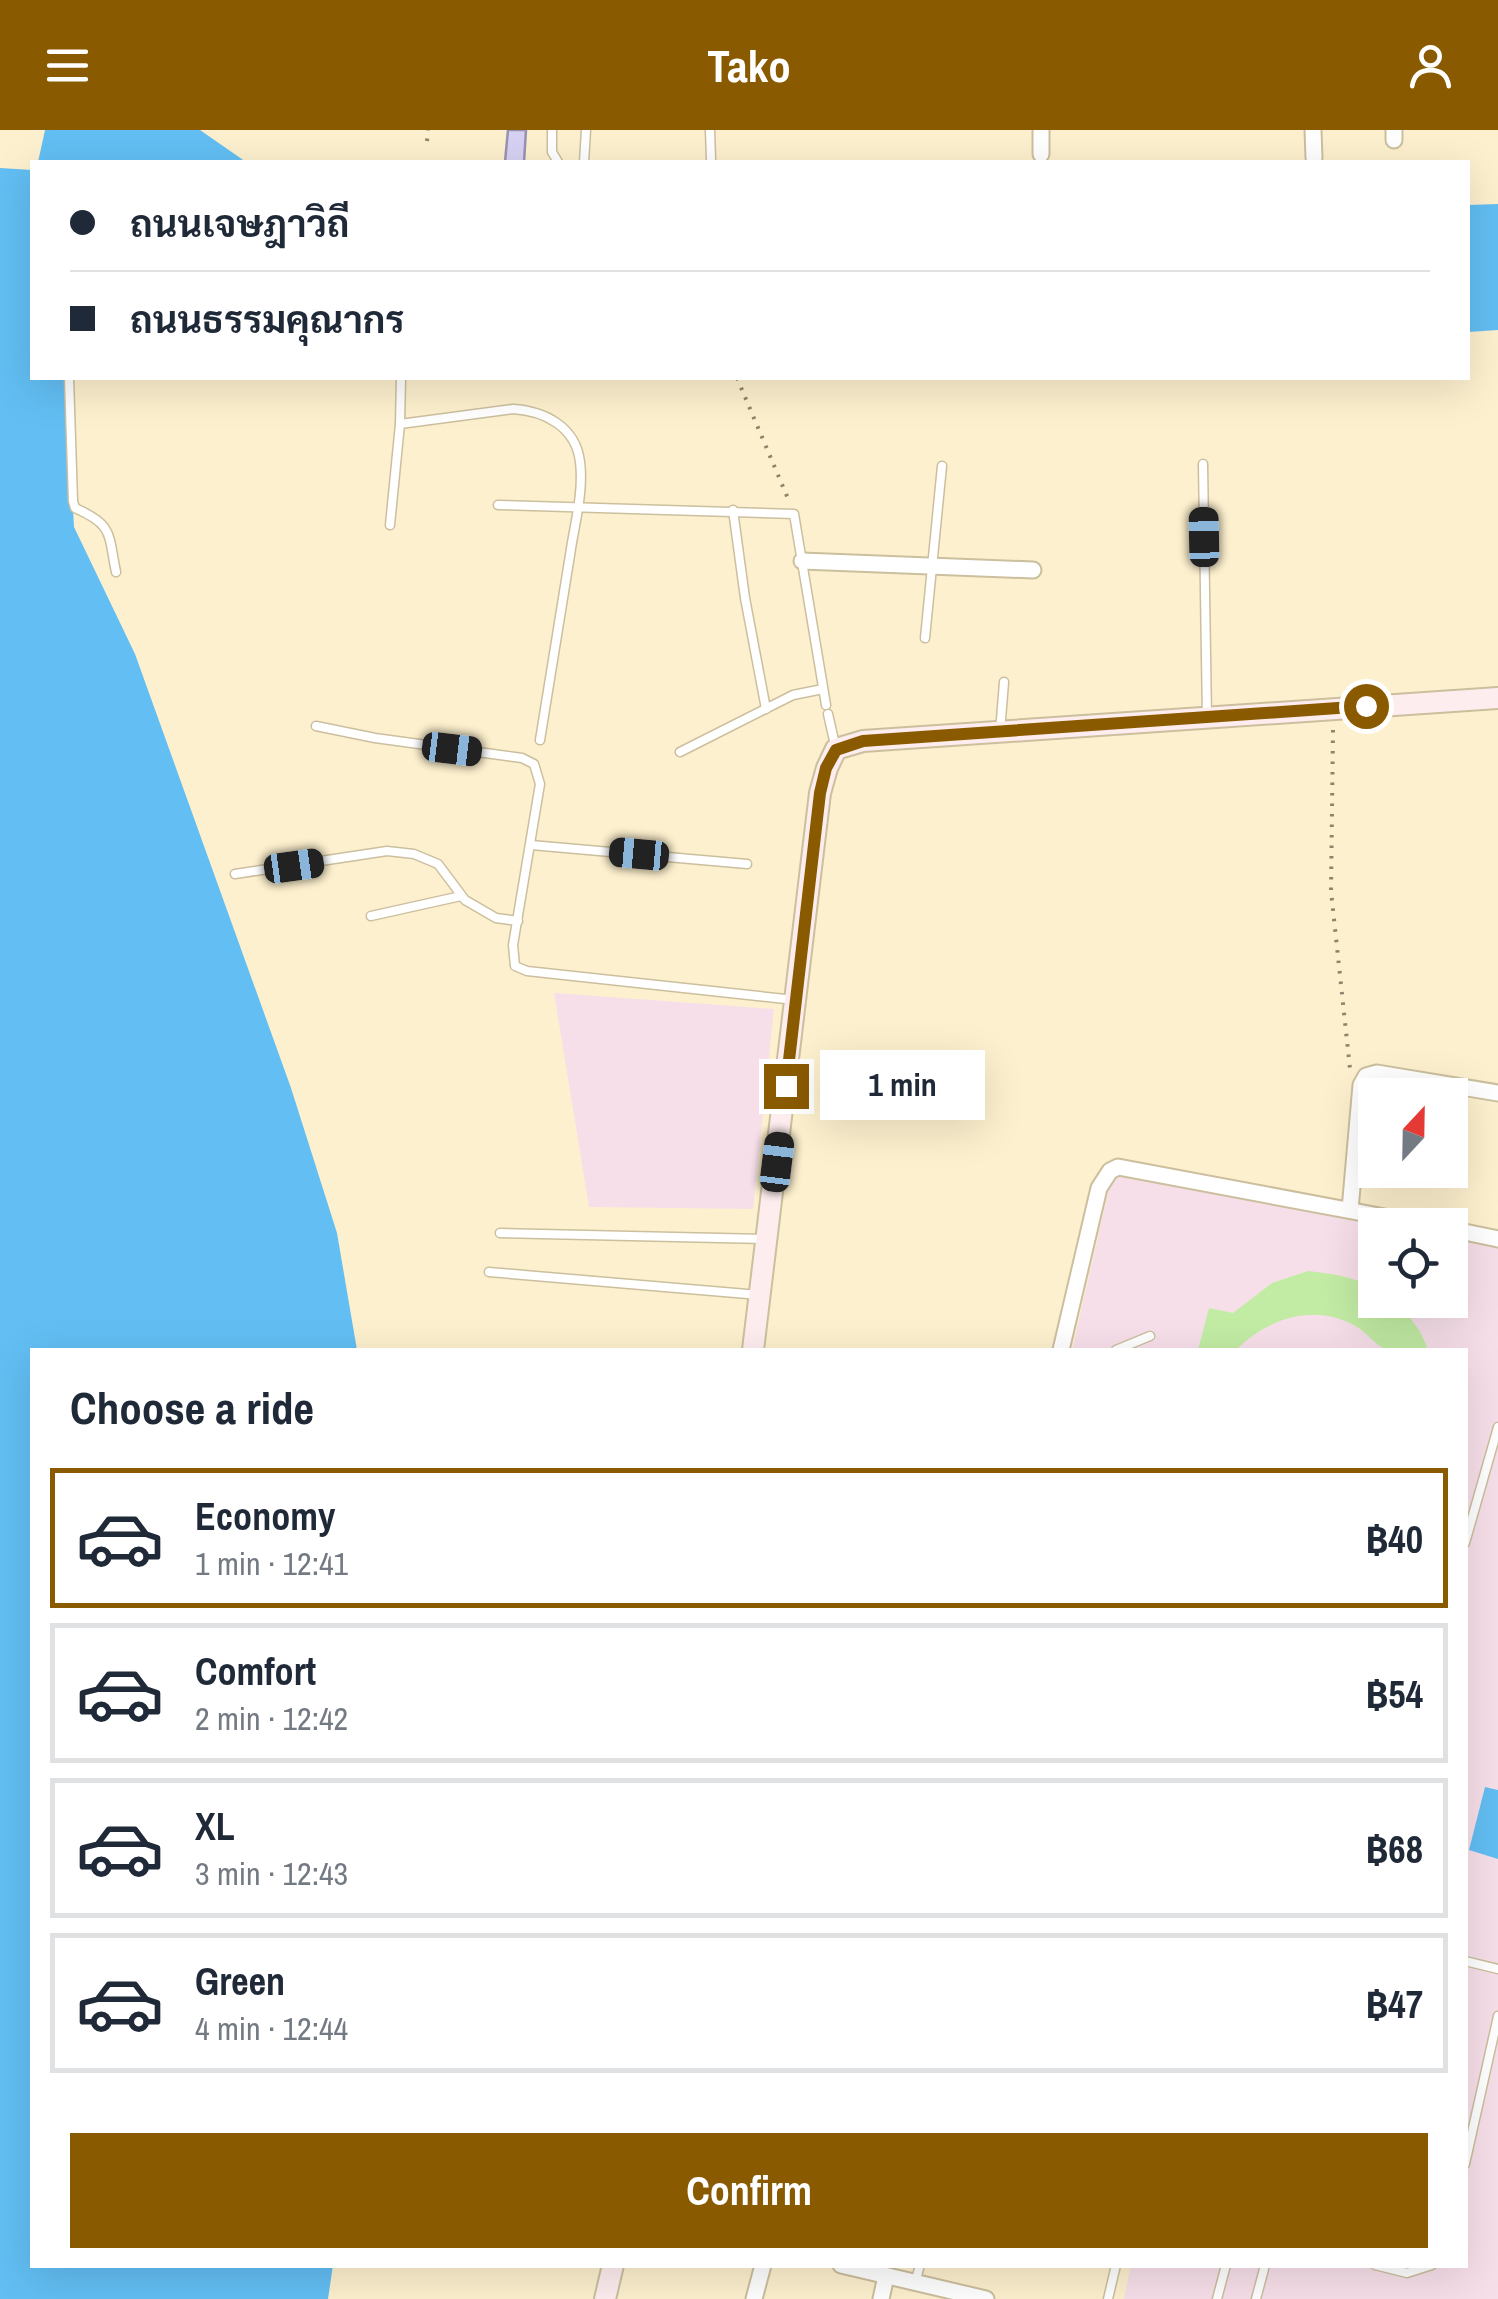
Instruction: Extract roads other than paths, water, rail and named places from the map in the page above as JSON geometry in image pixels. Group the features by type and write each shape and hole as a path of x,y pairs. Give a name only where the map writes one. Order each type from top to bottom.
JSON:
{"street":[{"path":"1041,130 1042,154"},
{"path":"1314,130 1314,158"},
{"path":"802,561 1033,570"},
{"path":"753,1348 822,780 836,750 863,741 1498,698"},
{"path":"1350,1210 1361,1085 1366,1076 1377,1073 1498,1093"},
{"path":"1061,1348 1099,1188 1110,1171 1118,1167 1358,1212"},
{"path":"1468,1233 1498,1239"},
{"path":"605,2299 612,2268"},
{"path":"754,2299 762,2268"},
{"path":"864,2268 986,2299"},
{"path":"881,2299 886,2276"}],"lane":[{"path":"552,130 552,152 557,160"},
{"path":"584,160 586,130"},
{"path":"710,130 710,159"},
{"path":"69,380 73,501 75,508 99,518 106,526 116,572"},
{"path":"390,525 401,380"},
{"path":"400,424 532,410 551,418 568,434 580,462 577,507 540,740"},
{"path":"1202,464 1207,718"},
{"path":"925,638 942,466"},
{"path":"498,505 794,514 836,750"},
{"path":"734,510 745,598 766,709"},
{"path":"1000,732 1004,682"},
{"path":"680,752 793,695 823,689"},
{"path":"316,726 534,764 540,784 514,966 527,972 798,1000"},
{"path":"531,845 747,864"},
{"path":"235,874 387,851 414,854 438,864 462,896 496,918 518,921"},
{"path":"371,916 462,896"},
{"path":"500,1233 767,1239"},
{"path":"489,1272 760,1295"},
{"path":"1121,1348 1150,1336"},
{"path":"1468,1533 1498,1428"},
{"path":"1468,1962 1498,1969"},
{"path":"1468,2151 1498,2016"},
{"path":"916,2282 919,2268"},
{"path":"1108,2299 1115,2268"},
{"path":"1217,2299 1225,2268"},
{"path":"1387,2268 1406,2273 1428,2268"},
{"path":"1256,2299 1264,2269"}],"water":[{"path":"45,130 200,130 243,160 38,160"},
{"path":"0,168 30,170 30,380 66,380 74,527 135,654 291,1088 337,1233 357,1348 30,1348 30,2268 333,2268 328,2299 0,2299"},
{"path":"1498,204 1498,330 1470,332 1470,205"},
{"path":"1485,1787 1498,1790 1498,1859 1469,1850"}]}
